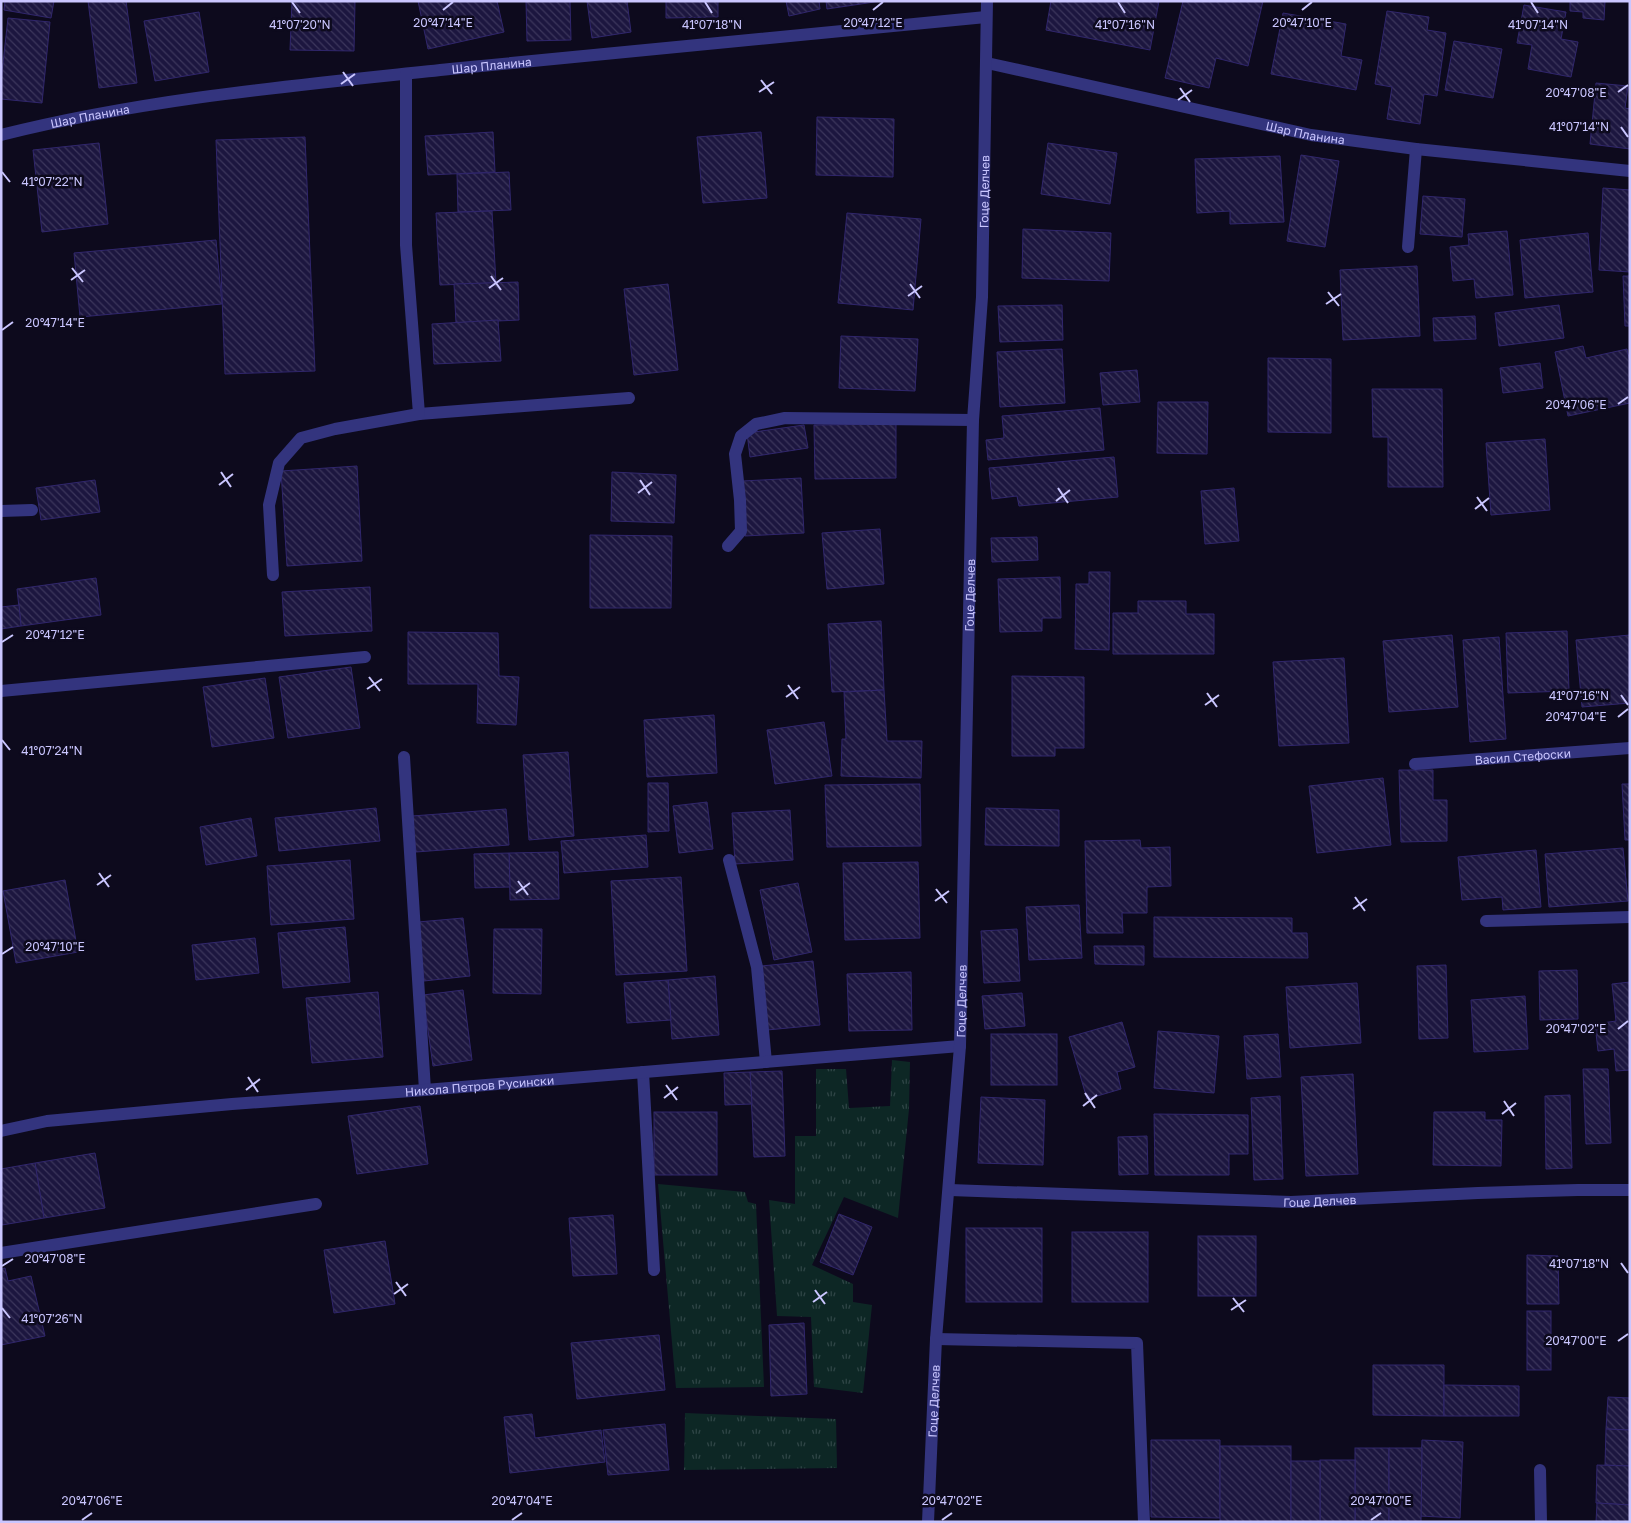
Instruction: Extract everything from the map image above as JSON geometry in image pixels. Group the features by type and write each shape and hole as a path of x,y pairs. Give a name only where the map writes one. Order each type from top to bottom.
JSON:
{"street":[{"name":"Гоце Делчев","path":"928,1522 936,1339 950,1190 960,1046 973,420 982,297 987,1"},
{"name":"Шар Планина","path":"1,135 52,122 193,97 406,74 986,17"},
{"name":"Шар Планина","path":"987,63 1311,135 1416,149 1630,172"},
{"path":"406,74 406,245 419,414"},
{"path":"1408,247 1416,149"},
{"path":"273,575 269,505 279,464 301,438 335,429 419,414 628,398"},
{"path":"728,546 741,531 735,454 741,436 756,424 785,418 973,420"},
{"path":"1,511 32,510"},
{"path":"1,691 365,657"},
{"name":"Васил Стефоски","path":"1415,764 1630,748"},
{"path":"404,757 425,1090"},
{"path":"729,860 756,966 766,1062"},
{"path":"1486,921 1630,916"},
{"name":"Никола Петров Русински","path":"1,1131 47,1121 232,1104 960,1046"},
{"path":"642,1072 654,1270"},
{"name":"Гоце Делчев","path":"950,1190 1291,1202 1478,1193 1630,1190"},
{"path":"1,1253 316,1204"},
{"path":"936,1339 1137,1343 1144,1522"},
{"path":"1540,1470 1541,1522"}],"green space":[{"path":"892,1060 910,1062 909,1109 898,1218 844,1197 812,1265 853,1284 853,1302 872,1305 863,1393 814,1387 811,1317 777,1316 769,1200 795,1204 795,1136 816,1136 816,1069 846,1069 849,1108 890,1106"},
{"path":"658,1184 745,1192 748,1202 756,1204 764,1387 676,1388"},
{"path":"685,1413 836,1419 837,1468 684,1470"}],"building":[{"path":"5,1 54,1 51,18 4,10"},
{"path":"88,1 126,1 137,83 99,88"},
{"path":"292,1 355,1 354,51 290,50"},
{"path":"418,1 497,1 504,32 428,49"},
{"path":"526,1 570,1 571,40 527,41"},
{"path":"587,1 627,1 631,32 592,38"},
{"path":"666,1 718,1 718,17 666,18"},
{"path":"786,1 819,1 820,9 789,16"},
{"path":"826,1 881,1 827,9"},
{"path":"1051,1 1159,1 1150,50 1046,30"},
{"path":"1183,1 1263,1 1248,66 1216,58 1209,88 1165,78"},
{"path":"1570,1 1605,1 1604,20 1583,18 1583,12 1570,11"},
{"path":"1524,5 1566,12 1561,39 1578,42 1571,77 1528,69 1532,45 1517,43"},
{"path":"1387,11 1429,17 1427,30 1446,33 1437,96 1424,94 1420,124 1387,119 1392,87 1375,84"},
{"path":"199,12 209,72 155,81 144,21"},
{"path":"1283,13 1346,24 1341,56 1362,60 1356,90 1271,74"},
{"path":"8,18 50,22 42,103 1,99 1,81"},
{"path":"1454,41 1502,49 1493,98 1445,90"},
{"path":"1596,83 1628,86 1625,108 1630,109 1630,149 1590,144"},
{"path":"817,117 894,119 893,177 816,175"},
{"path":"493,132 495,172 428,175 425,136"},
{"path":"761,132 767,198 703,203 697,137"},
{"path":"305,137 315,371 225,374 216,140"},
{"path":"99,143 108,224 42,232 33,150"},
{"path":"1048,143 1117,153 1110,204 1041,194"},
{"path":"1301,155 1339,161 1325,247 1287,241"},
{"path":"1280,156 1284,222 1230,224 1230,211 1197,213 1195,159"},
{"path":"509,172 511,210 458,212 457,174"},
{"path":"1603,188 1630,190 1630,272 1599,270"},
{"path":"1423,196 1465,199 1462,237 1420,234"},
{"path":"492,211 496,283 440,285 436,213"},
{"path":"847,213 921,219 913,310 838,303"},
{"path":"1023,229 1111,233 1109,281 1022,278"},
{"path":"1507,231 1513,295 1476,298 1474,279 1453,281 1450,247 1469,245 1468,234"},
{"path":"1588,233 1593,292 1525,298 1520,240"},
{"path":"216,240 222,304 80,317 74,253"},
{"path":"1417,266 1420,336 1343,340 1340,270"},
{"path":"1623,276 1630,276 1630,326 1625,326"},
{"path":"518,282 519,320 456,323 454,284"},
{"path":"668,284 678,370 634,375 624,289"},
{"path":"1062,305 1063,340 1000,342 998,306"},
{"path":"1559,305 1564,338 1499,346 1495,313"},
{"path":"1475,316 1476,339 1434,341 1433,318"},
{"path":"498,320 501,361 434,364 432,324"},
{"path":"841,336 918,339 915,391 839,388"},
{"path":"1583,346 1586,358 1627,349 1630,362 1630,403 1568,416 1555,352"},
{"path":"1062,349 1065,403 1000,407 997,352"},
{"path":"1268,358 1331,359 1331,433 1268,432"},
{"path":"1540,363 1543,388 1503,393 1500,368"},
{"path":"1137,370 1140,402 1103,405 1100,373"},
{"path":"1372,389 1442,389 1443,487 1388,487 1388,437 1373,437"},
{"path":"1158,402 1208,402 1207,454 1157,453"},
{"path":"1100,408 1104,450 988,460 986,440 1004,438 1002,416"},
{"path":"896,424 896,478 815,479 814,425"},
{"path":"804,425 808,448 750,457 747,433"},
{"path":"1545,439 1550,510 1491,515 1486,443"},
{"path":"1114,457 1118,497 1019,506 1017,496 992,499 989,468"},
{"path":"357,466 362,561 287,566 281,471"},
{"path":"612,472 676,475 674,523 611,521"},
{"path":"801,478 804,533 745,536 742,481"},
{"path":"95,480 100,512 41,520 36,488"},
{"path":"1234,488 1239,541 1205,544 1201,491"},
{"path":"880,529 884,584 827,589 822,533"},
{"path":"590,535 672,536 671,608 590,608"},
{"path":"1037,537 1038,560 992,562 991,538"},
{"path":"1089,572 1110,572 1109,650 1075,649 1076,584 1089,584"},
{"path":"1060,577 1061,618 1042,618 1042,631 1000,632 998,579"},
{"path":"96,578 101,615 21,626 17,589"},
{"path":"370,587 372,631 285,636 282,592"},
{"path":"1138,601 1186,601 1186,614 1214,614 1214,654 1113,654 1113,613 1138,613"},
{"path":"19,605 21,626 1,629 1,607"},
{"path":"881,621 884,690 832,692 828,624"},
{"path":"1567,631 1569,691 1508,693 1506,633"},
{"path":"408,632 498,633 499,676 519,677 516,725 477,723 478,684 408,684"},
{"path":"1452,635 1458,707 1389,712 1383,641"},
{"path":"1630,635 1630,703 1582,707 1576,640"},
{"path":"1499,637 1506,739 1470,742 1463,640"},
{"path":"1344,658 1349,743 1279,746 1273,662"},
{"path":"351,667 360,728 288,738 279,677"},
{"path":"1012,676 1084,677 1084,748 1055,748 1055,756 1012,756"},
{"path":"265,678 274,738 212,747 203,687"},
{"path":"884,690 887,741 922,741 921,778 841,776 842,739 846,739 844,692"},
{"path":"714,715 717,773 647,777 644,720"},
{"path":"824,722 832,776 775,784 767,730"},
{"path":"568,752 574,836 529,840 523,755"},
{"path":"1399,770 1433,770 1433,800 1447,800 1447,841 1401,842"},
{"path":"1383,778 1391,845 1317,853 1309,786"},
{"path":"648,783 668,783 669,831 648,832"},
{"path":"920,784 921,846 827,847 825,785"},
{"path":"1622,784 1630,784 1630,840 1625,840"},
{"path":"707,802 713,849 679,853 673,806"},
{"path":"376,808 380,841 279,851 275,818"},
{"path":"986,808 1059,810 1059,846 985,845"},
{"path":"506,809 509,845 416,852 412,816"},
{"path":"790,810 793,860 735,864 732,813"},
{"path":"251,818 257,856 206,865 200,827"},
{"path":"646,835 648,867 564,873 561,841"},
{"path":"1140,840 1141,848 1170,847 1171,886 1147,887 1147,913 1122,913 1123,933 1087,933 1085,841"},
{"path":"1623,848 1628,901 1549,907 1545,854"},
{"path":"1536,850 1541,907 1503,910 1502,897 1462,900 1458,857"},
{"path":"558,852 559,899 510,900 509,853"},
{"path":"509,853 510,887 475,888 474,854"},
{"path":"350,860 354,919 271,925 267,866"},
{"path":"918,862 920,938 845,940 843,863"},
{"path":"681,877 687,971 616,975 611,881"},
{"path":"65,880 78,952 16,963 3,891"},
{"path":"798,883 812,952 774,960 760,890"},
{"path":"1079,905 1082,958 1029,960 1026,907"},
{"path":"1154,917 1292,918 1292,933 1307,933 1308,958 1154,957"},
{"path":"463,918 470,976 424,981 418,922"},
{"path":"345,927 350,982 283,988 278,933"},
{"path":"494,929 542,929 541,994 493,993"},
{"path":"1017,929 1020,981 984,983 981,931"},
{"path":"255,938 259,973 196,980 192,945"},
{"path":"1094,946 1144,946 1144,965 1095,964"},
{"path":"813,961 820,1025 767,1030 761,966"},
{"path":"1446,965 1448,1038 1419,1039 1417,966"},
{"path":"1577,970 1578,1019 1540,1020 1539,971"},
{"path":"911,972 912,1030 849,1031 847,974"},
{"path":"715,976 719,1035 672,1039 668,980"},
{"path":"668,980 671,1020 627,1023 624,983"},
{"path":"1630,982 1630,1070 1616,1071 1614,1049 1598,1051 1595,1024 1616,1021 1612,984"},
{"path":"1357,983 1361,1043 1290,1048 1286,987"},
{"path":"463,990 472,1060 433,1066 423,995"},
{"path":"378,992 383,1057 312,1063 306,998"},
{"path":"1022,993 1025,1026 985,1029 982,996"},
{"path":"1525,996 1528,1049 1474,1052 1471,1000"},
{"path":"1122,1022 1135,1067 1117,1072 1121,1089 1087,1099 1069,1037"},
{"path":"1158,1031 1219,1036 1214,1093 1154,1088"},
{"path":"991,1034 1057,1034 1057,1085 991,1085"},
{"path":"1278,1034 1281,1077 1247,1079 1244,1036"},
{"path":"1583,1069 1608,1069 1611,1143 1586,1144"},
{"path":"782,1071 785,1156 754,1157 750,1072"},
{"path":"750,1072 752,1104 725,1105 724,1073"},
{"path":"1353,1074 1358,1174 1306,1176 1301,1077"},
{"path":"1570,1095 1572,1168 1546,1169 1545,1096"},
{"path":"1280,1096 1283,1179 1254,1180 1251,1098"},
{"path":"981,1097 1045,1100 1043,1165 978,1163"},
{"path":"420,1106 428,1164 357,1174 348,1116"},
{"path":"654,1112 717,1112 717,1175 654,1175"},
{"path":"1434,1112 1485,1112 1485,1120 1502,1120 1501,1166 1433,1165"},
{"path":"1154,1114 1248,1115 1248,1154 1229,1154 1229,1175 1155,1175"},
{"path":"1147,1136 1148,1174 1119,1175 1118,1137"},
{"path":"95,1153 105,1208 44,1218 35,1163"},
{"path":"35,1163 44,1218 2,1225 1,1169"},
{"path":"839,1214 872,1227 853,1275 820,1262"},
{"path":"613,1215 617,1274 573,1276 569,1218"},
{"path":"966,1228 1042,1228 1042,1302 966,1302"},
{"path":"1072,1232 1148,1232 1148,1302 1072,1302"},
{"path":"1198,1236 1256,1236 1256,1296 1198,1296"},
{"path":"385,1241 395,1304 334,1313 324,1250"},
{"path":"1527,1255 1558,1256 1559,1304 1527,1304"},
{"path":"5,1268 8,1281 31,1276 45,1336 1,1345 1,1269"},
{"path":"1527,1311 1551,1311 1551,1370 1527,1370"},
{"path":"804,1323 807,1394 771,1396 769,1325"},
{"path":"659,1335 665,1390 577,1399 571,1343"},
{"path":"1373,1365 1444,1365 1444,1416 1373,1415"},
{"path":"1444,1385 1519,1386 1519,1416 1444,1416"},
{"path":"1608,1397 1630,1398 1630,1430 1606,1429"},
{"path":"532,1414 535,1438 601,1430 605,1462 510,1473 504,1417"},
{"path":"665,1424 669,1470 608,1475 603,1430"},
{"path":"1606,1429 1630,1430 1630,1466 1605,1465"},
{"path":"1151,1440 1220,1440 1220,1518 1151,1517"},
{"path":"1422,1440 1463,1442 1460,1518 1419,1516"},
{"path":"1220,1446 1291,1446 1291,1522 1220,1522"},
{"path":"1355,1448 1389,1448 1389,1522 1355,1522"},
{"path":"1389,1448 1422,1448 1421,1522 1389,1522"},
{"path":"1320,1460 1355,1460 1355,1522 1320,1522"},
{"path":"1291,1461 1320,1461 1320,1522 1291,1522"},
{"path":"1597,1465 1630,1466 1630,1505 1596,1503"},
{"path":"1597,1503 1630,1505 1630,1522 1596,1522"}]}
